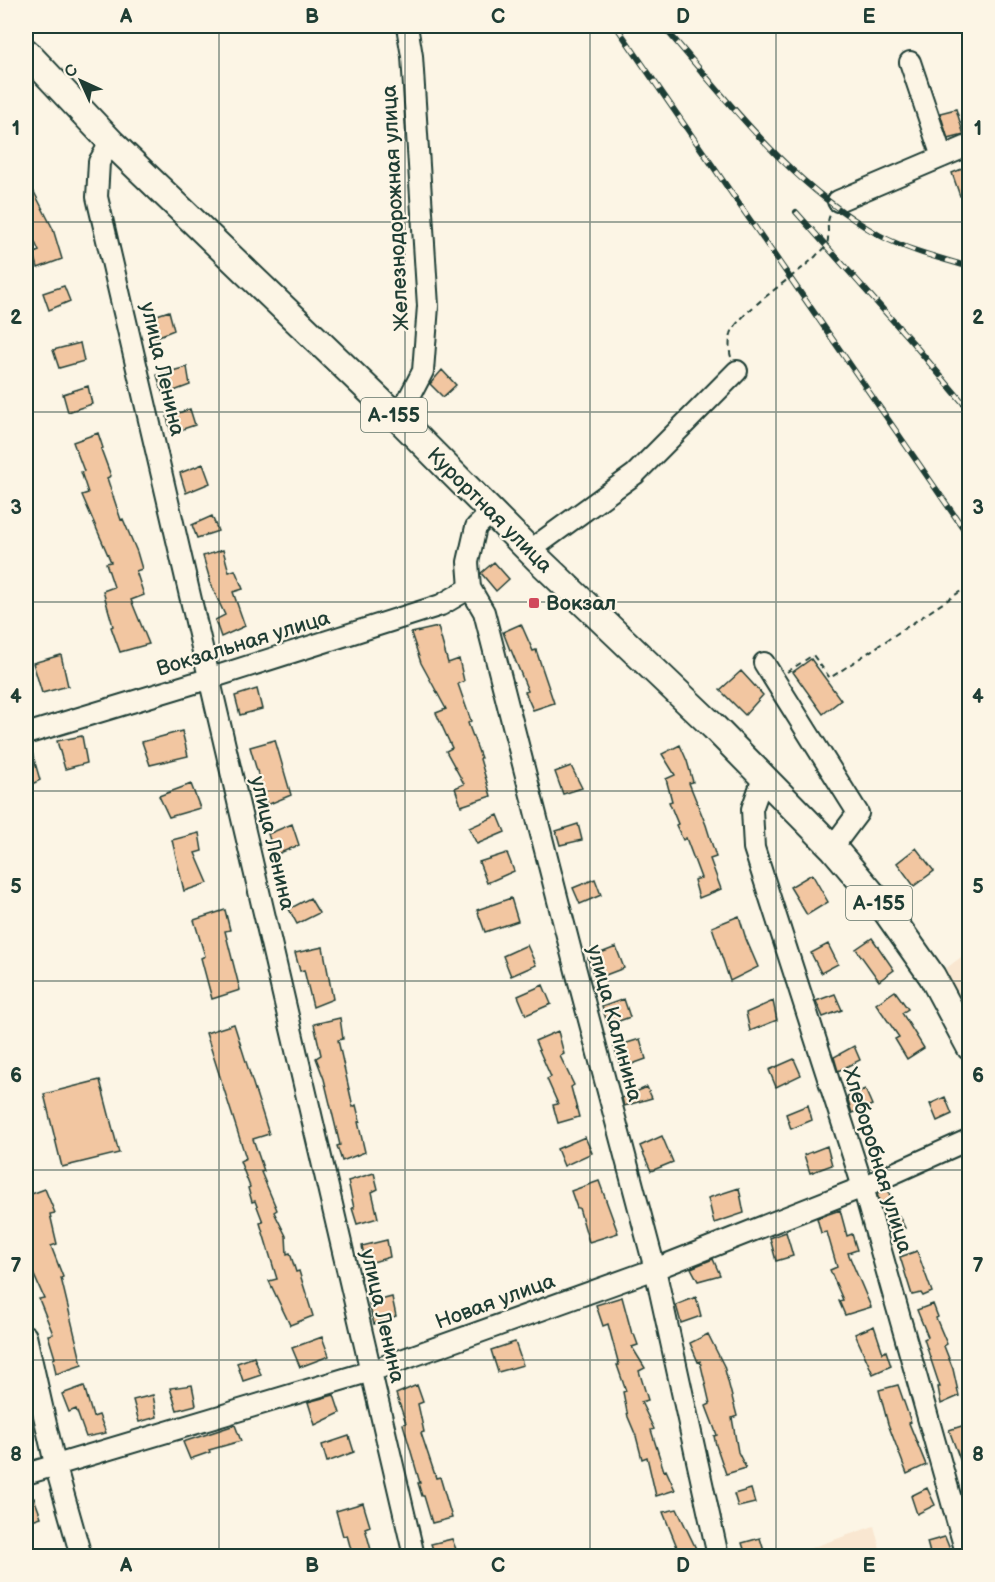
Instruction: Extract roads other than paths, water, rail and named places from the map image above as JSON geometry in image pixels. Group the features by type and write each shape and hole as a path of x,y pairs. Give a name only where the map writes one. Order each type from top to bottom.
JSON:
{"main road":[{"name":"Курортная улица","path":"26,52 111,142 397,417 529,551 714,727 834,849 884,908 932,976 969,1047"}],"street":[{"name":"Железнодорожная улица","path":"397,417 423,371 428,306 412,56 407,26"},
{"path":"910,62 942,157"},
{"name":"улица Ленина","path":"111,142 99,162 97,197 211,678 414,1557"},
{"path":"838,201 969,145"},
{"path":"529,551 635,474 737,371"},
{"name":"улица Калинина","path":"492,512 476,527 468,562 470,588 484,612 655,1269 718,1557"},
{"name":"Вокзальная улица","path":"26,734 441,605 470,588"},
{"path":"764,663 858,813 834,849"},
{"name":"Хлеборобная улица","path":"763,778 752,809 754,848 863,1187 967,1557"},
{"name":"Новая улица","path":"26,1473 371,1371 655,1269 863,1187 969,1140"},
{"path":"26,1336 55,1464 81,1557"}],"railway":[{"path":"616,26 970,538"},
{"path":"663,26 736,112 789,167 817,192 847,215 879,235 923,253 970,267"},
{"path":"796,212 970,411"}],"place":[{"name":"Вокзал","path":"534,603"}]}
